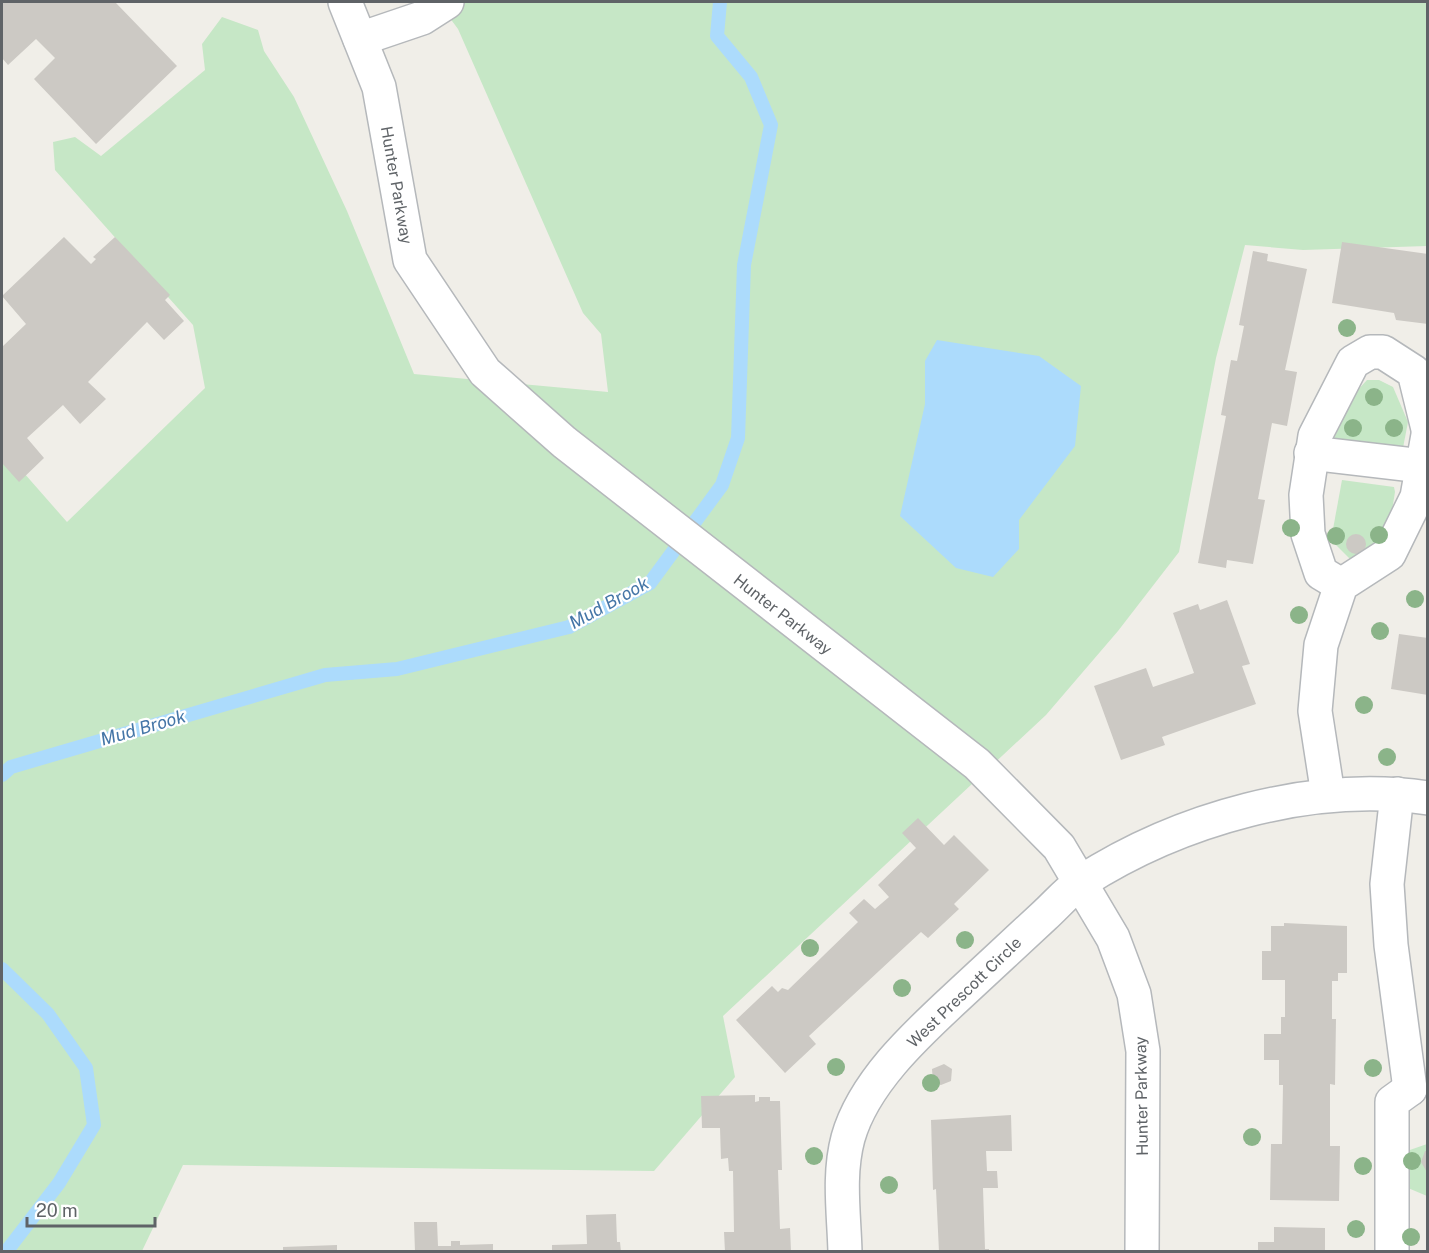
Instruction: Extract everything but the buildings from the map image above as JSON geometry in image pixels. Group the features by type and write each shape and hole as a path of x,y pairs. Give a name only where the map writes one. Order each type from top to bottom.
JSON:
{"street":[{"name":"Hunter Parkway","path":"345,2 379,87 411,260 485,372 564,442 977,764 1059,848 1113,938 1134,994 1143,1051 1142,1251"},
{"path":"360,39 422,18 447,2"},
{"path":"1341,585 1321,573 1308,534 1306,495 1315,436 1353,362 1370,352 1383,352 1414,372 1428,429"},
{"path":"1311,453 1425,450 1417,497 1389,554 1341,585 1321,645 1315,711 1328,795"},
{"name":"West Prescott Circle","path":"845,1251 842,1174 848,1137 867,1096 913,1037 1080,883 1153,844 1233,815 1313,796 1412,796"},
{"path":"1392,1251 1392,1102 1419,1094 1390,945 1387,884 1412,796"}],"green space":[{"path":"438,2 1427,2 1427,246 1303,250 1245,245 1216,358 1179,552 1118,631 1046,715 723,1016 735,1077 654,1171 183,1165 142,1251 2,1251 2,448 67,522 205,388 193,325 55,170 53,142 75,137 101,156 205,70 202,44 222,17 258,30 264,51 294,97 347,211 414,374 608,392 601,334 583,313 458,29"},
{"path":"1367,380 1379,380 1393,387 1408,422 1402,453 1333,440 1356,392"},
{"path":"1342,480 1394,487 1395,492 1387,542 1351,560 1331,540"},
{"path":"1427,1144 1427,1196 1408,1188 1407,1151"}],"water":[{"path":"937,340 1039,356 1081,386 1075,446 1019,520 1019,549 993,577 956,568 900,516 925,404 925,361"}],"waterway":[{"name":"Mud Brook","path":"2,775 11,767 325,675 397,669 569,627 650,583 722,485 738,438 744,265 771,125 751,77 717,36 720,2"},
{"name":"Mud Brook","path":"2,969 48,1014 86,1068 94,1125 59,1183 6,1252"}]}
